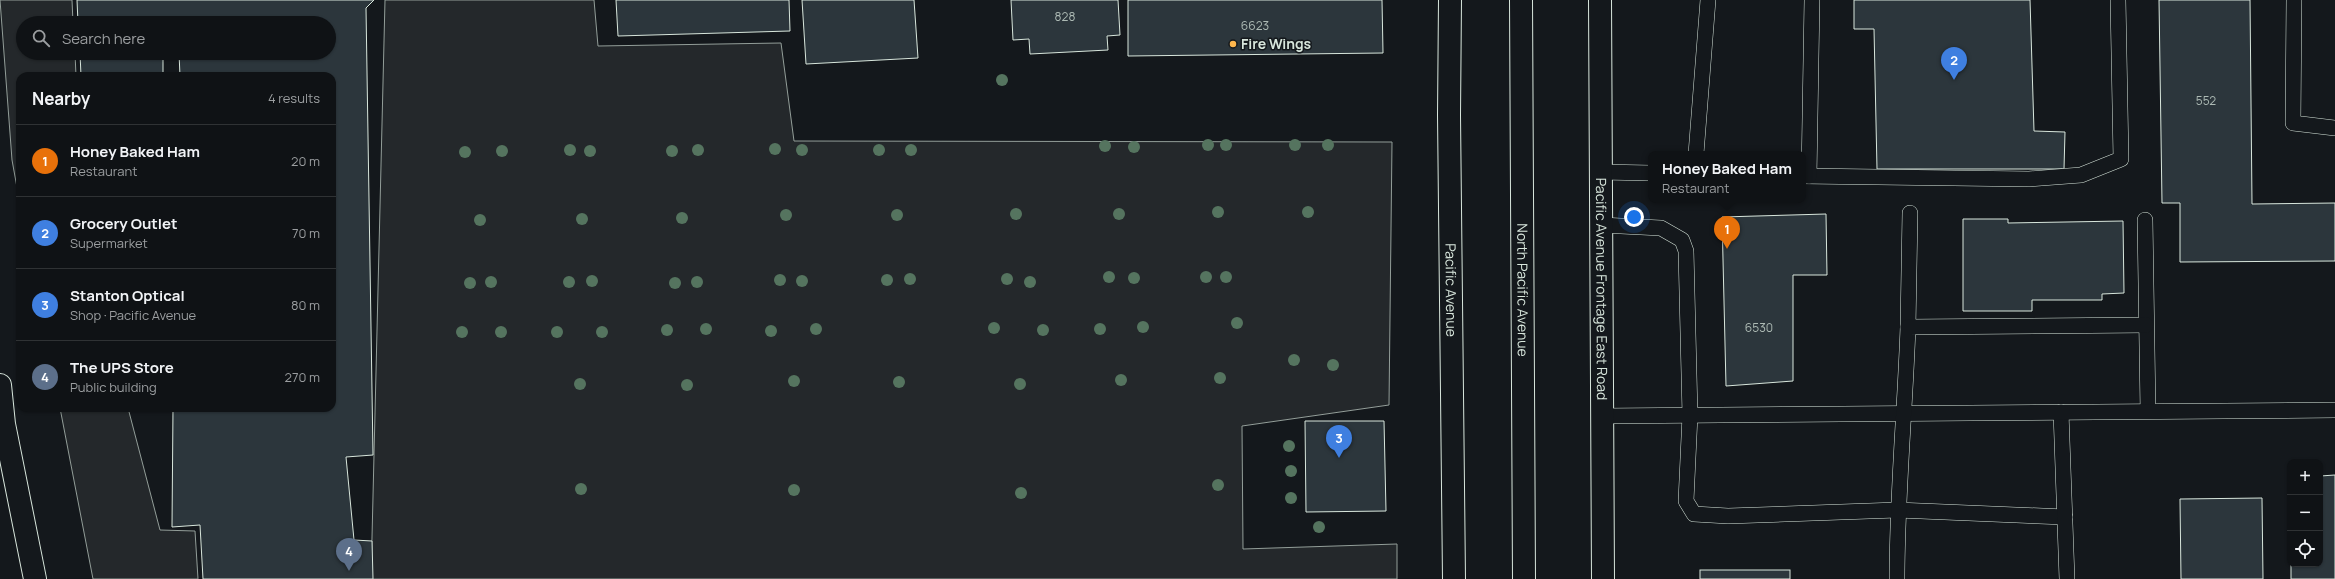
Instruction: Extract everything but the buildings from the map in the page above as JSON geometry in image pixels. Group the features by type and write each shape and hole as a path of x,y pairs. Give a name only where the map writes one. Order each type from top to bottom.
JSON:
{"main road":[{"name":"Pacific Avenue","path":"1450,0 1449,123 1454,579"},
{"name":"North Pacific Avenue","path":"1521,0 1524,579"},
{"name":"Pacific Avenue Frontage East Road","path":"1600,0 1603,579"},
{"path":"0,385 4,424 35,579"}],"lane":[{"path":"1696,151 1708,0"},
{"path":"1812,0 1806,176 2029,180 2081,175 2121,159 2118,0"},
{"path":"2294,0 2294,124 2335,128"},
{"path":"1600,172 1648,173"},
{"path":"1897,579 1897,510 1905,413 1910,213"},
{"path":"2145,220 2148,411"},
{"path":"1601,224 1661,228 1682,240 1686,251 1690,415 1686,501 1694,514 1728,516 1897,510 2065,517"},
{"path":"1908,326 2146,325"},
{"path":"1602,416 2335,410"},
{"path":"2061,412 2067,579"}],"shaded area":[{"path":"0,0 72,0 73,16 16,16 16,60 75,60 76,72 16,72 16,182 12,160"},
{"path":"385,0 594,0 598,46 781,43 794,141 1392,142 1389,405 1242,426 1243,549 1397,544 1397,579 371,579"},
{"path":"61,412 129,412 160,530 195,531 198,579 93,579"}],"place":[{"name":"Fire Wings","path":"1233,44"},
{"name":"Grocery Outlet","path":"1954,80"},
{"name":"Honey Baked Ham","path":"1727,249"},
{"name":"Stanton Optical","path":"1339,458"},
{"name":"The UPS Store","path":"349,571"}]}
